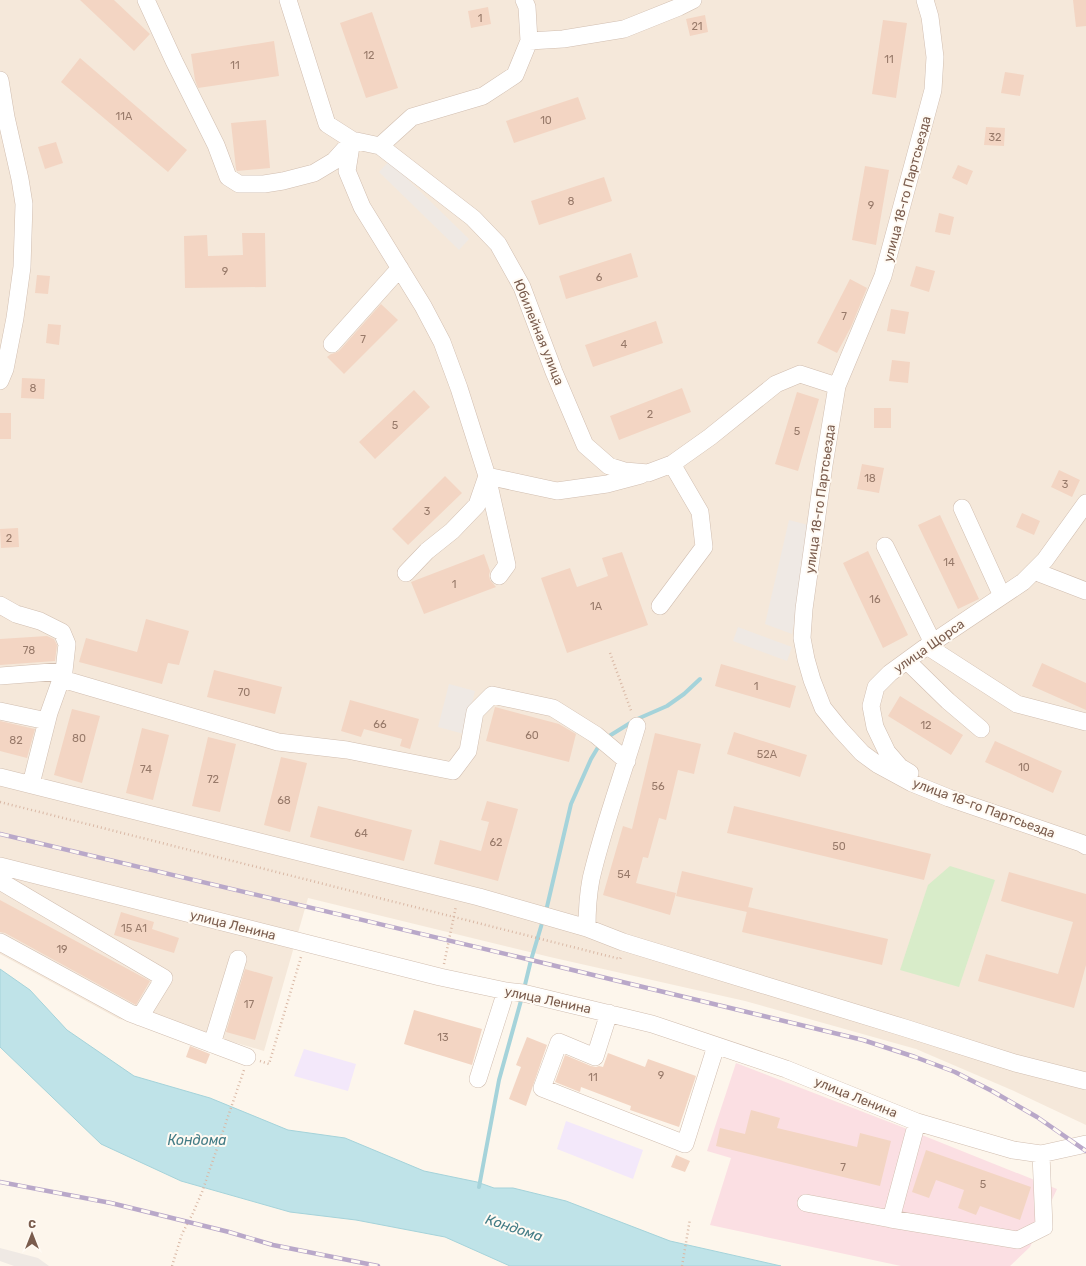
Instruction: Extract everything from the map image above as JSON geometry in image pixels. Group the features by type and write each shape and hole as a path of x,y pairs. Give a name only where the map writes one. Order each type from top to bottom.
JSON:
{"street":[{"path":"146,0 174,61 216,145 228,177 239,184 264,184 314,173 334,161 352,140"},
{"name":"Юбилейная улица","path":"288,0 328,124 352,140 380,146 473,218 498,244 522,287 554,372 584,445 609,466 625,471 648,473 672,464 728,423 776,384 800,374 837,386"},
{"path":"380,146 412,117 483,96 516,75 529,41 527,7 524,0"},
{"path":"529,41 563,40 624,29 680,7 693,0"},
{"name":"улица 18-го Партсьезда","path":"925,0 930,17 935,57 933,90 883,276 837,386 824,465 804,609 802,638 812,680 823,708 862,753 877,764 912,783 949,798 1035,826 1086,846"},
{"path":"0,80 6,117 5,139 20,178 24,204 22,267 6,368 0,381"},
{"path":"352,140 347,171 362,207 423,306 442,342 459,388 487,476 507,565 499,576"},
{"path":"332,344 400,268"},
{"path":"660,606 704,547 700,512 672,464"},
{"path":"487,476 557,491 607,484 648,473"},
{"path":"406,573 427,550 452,532 477,505 487,476"},
{"name":"улица Щорса","path":"949,798 900,767 887,752 875,727 871,706 876,687 890,673 1023,582 1045,560 1086,503"},
{"path":"962,508 1002,596"},
{"path":"885,546 930,645 1017,704 1086,722"},
{"path":"1034,571 1086,591"},
{"path":"0,605 16,614 40,621 62,632 67,644 63,675 47,721 31,784"},
{"path":"907,661 948,701 981,729"},
{"path":"0,676 63,675 278,742 347,750 454,771 468,751 475,712 492,695 553,708 596,735 626,761"},
{"path":"0,711 47,721"},
{"path":"587,928 591,880 637,726"},
{"path":"0,777 459,892 587,928 623,942 1015,1063 1086,1081"},
{"name":"улица Ленина","path":"0,866 440,977 506,991 523,993 652,1024 786,1069 917,1122 1013,1150 1042,1154 1086,1144"},
{"path":"0,881 164,978 140,1017"},
{"path":"0,942 130,1014 212,1044 247,1060"},
{"path":"212,1044 238,959"},
{"path":"478,1079 506,991"},
{"path":"609,1013 595,1057 559,1042 542,1088 685,1144 716,1046"},
{"path":"891,1219 917,1122"},
{"path":"806,1203 1018,1240 1044,1227 1042,1154"}],"path":[{"path":"610,654 637,726"},
{"path":"0,802 620,959 623,942"},
{"path":"440,977 459,892"},
{"path":"172,1266 182,1234 202,1192 247,1060 270,1064 301,957"},
{"path":"682,1266 690,1219"}],"shaded area":[{"path":"0,0 1086,0 1086,1125 1014,1091 916,1049 745,1001 550,957 308,898 264,1051 195,1031 119,1019 0,954"},
{"path":"389,161 469,239 459,250 379,172"},
{"path":"789,520 812,526 792,634 765,624"},
{"path":"738,627 792,647 787,661 733,641"},
{"path":"449,684 475,691 464,734 438,727"},
{"path":"304,1049 356,1064 348,1091 294,1076"},
{"path":"736,1063 1057,1189 1030,1247 1010,1266 901,1266 710,1225 731,1158 707,1151"},
{"path":"566,1121 643,1150 633,1179 557,1149"},
{"path":"0,1248 38,1258 49,1266 14,1266 0,1261"}],"green space":[{"path":"950,866 995,880 959,987 900,970 928,885"}],"water":[{"name":"Кондома","path":"0,969 30,990 67,1030 134,1076 210,1098 288,1130 345,1138 424,1171 477,1182 494,1188 513,1188 566,1201 670,1241 781,1266 510,1266 445,1237 356,1220 290,1212 181,1181 101,1144 0,1047"}],"building":[{"path":"80,0 114,0 150,34 134,51"},
{"path":"1073,0 1086,0 1086,26 1076,27"},
{"path":"488,7 491,24 471,28 468,11"},
{"path":"372,12 398,88 366,98 340,23"},
{"path":"705,15 708,32 690,36 686,19"},
{"path":"883,20 907,23 896,98 872,94"},
{"path":"274,41 279,76 198,88 195,80 191,54"},
{"path":"80,58 187,150 168,172 61,82"},
{"path":"1005,72 1024,75 1020,96 1001,93"},
{"path":"578,97 586,119 514,143 506,121"},
{"path":"266,120 270,168 237,171 231,123"},
{"path":"986,127 1005,128 1004,146 984,145"},
{"path":"56,142 63,163 45,169 38,147"},
{"path":"958,165 973,171 967,185 952,178"},
{"path":"865,166 889,170 876,245 852,240"},
{"path":"604,177 612,201 539,225 531,201"},
{"path":"939,213 954,217 950,235 935,232"},
{"path":"242,233 265,233 266,287 185,288 184,236 207,235 208,256 243,255"},
{"path":"631,253 638,277 566,299 559,276"},
{"path":"916,266 935,271 929,292 910,286"},
{"path":"37,275 50,276 48,294 35,293"},
{"path":"850,279 867,288 851,327 837,353 817,343"},
{"path":"381,304 398,320 344,374 327,357 339,351"},
{"path":"891,309 909,312 905,334 887,331"},
{"path":"656,321 663,343 593,367 585,345"},
{"path":"48,324 61,325 59,345 46,343"},
{"path":"892,360 910,362 908,383 889,381"},
{"path":"22,378 45,379 44,399 21,398"},
{"path":"682,388 691,412 619,440 610,416"},
{"path":"414,390 430,407 375,459 359,442"},
{"path":"797,392 819,399 798,471 775,464"},
{"path":"874,408 891,408 891,428 874,428"},
{"path":"0,413 11,413 11,439 0,439"},
{"path":"862,464 884,468 879,493 857,489"},
{"path":"1059,470 1080,480 1072,497 1051,487"},
{"path":"445,476 462,493 408,545 392,529"},
{"path":"1022,513 1040,521 1034,535 1016,527"},
{"path":"940,515 979,599 958,609 918,525"},
{"path":"18,528 19,547 1,548 0,529"},
{"path":"868,551 908,635 883,648 843,563"},
{"path":"622,552 648,625 567,653 541,578 570,568 577,587 608,576 602,558"},
{"path":"484,554 490,571 490,580 496,587 424,614 411,582"},
{"path":"146,619 189,631 179,665 168,663 162,684 79,662 86,638 137,652"},
{"path":"47,636 54,639 57,645 55,661 0,665 0,639"},
{"path":"1042,663 1086,683 1086,710 1032,686"},
{"path":"721,664 796,686 790,708 715,686"},
{"path":"214,670 282,687 275,714 207,697"},
{"path":"900,696 963,735 951,755 888,716"},
{"path":"350,700 419,719 410,749 400,746 402,739 364,729 361,737 341,731"},
{"path":"495,707 559,724 576,734 569,762 486,741"},
{"path":"72,709 100,716 82,783 54,775"},
{"path":"0,721 35,729 27,758 0,751"},
{"path":"142,728 169,735 153,800 126,793"},
{"path":"734,732 807,755 800,777 727,754"},
{"path":"655,733 701,744 694,774 678,770 666,820 659,818 648,858 643,857 636,883 676,893 670,915 603,895 623,826 632,829"},
{"path":"208,737 236,744 220,812 192,806"},
{"path":"995,741 1062,771 1053,793 985,762"},
{"path":"281,757 307,763 290,832 264,825"},
{"path":"487,801 518,809 498,881 434,864 440,840 481,851 489,822 481,820"},
{"path":"318,806 412,830 404,861 310,837"},
{"path":"734,806 931,854 924,880 727,833"},
{"path":"682,871 753,888 747,912 676,896"},
{"path":"1009,872 1086,894 1086,965 1074,1008 978,981 986,954 1058,974 1073,922 1001,901"},
{"path":"0,900 150,981 136,1005 5,933 0,932"},
{"path":"748,907 888,939 882,965 742,932"},
{"path":"121,912 154,922 152,929 179,938 174,953 114,935"},
{"path":"245,969 273,977 255,1040 226,1032"},
{"path":"414,1010 482,1029 472,1065 404,1044"},
{"path":"527,1037 547,1045 526,1106 509,1099 521,1067 516,1065"},
{"path":"190,1046 210,1054 206,1064 186,1057"},
{"path":"608,1053 645,1067 648,1059 696,1076 679,1127 630,1110 631,1106 581,1087 580,1092 555,1082 565,1055 591,1066 603,1067"},
{"path":"751,1110 780,1118 777,1128 857,1147 860,1133 891,1141 880,1186 716,1146 720,1128 745,1134"},
{"path":"926,1150 1031,1187 1020,1220 980,1206 976,1215 958,1208 964,1190 936,1180 929,1198 912,1192"},
{"path":"676,1155 690,1161 685,1172 671,1167"}],"waterway":[{"path":"606,738 635,720 667,706 684,694 700,679"},
{"path":"546,911 571,804 591,759 600,744"},
{"path":"524,989 543,920"},
{"path":"479,1187 499,1080 522,997"}],"railway":[{"path":"0,834 863,1040 955,1072 1037,1117 1086,1151"},
{"path":"0,1182 111,1203 229,1232 273,1245 378,1266"}]}
